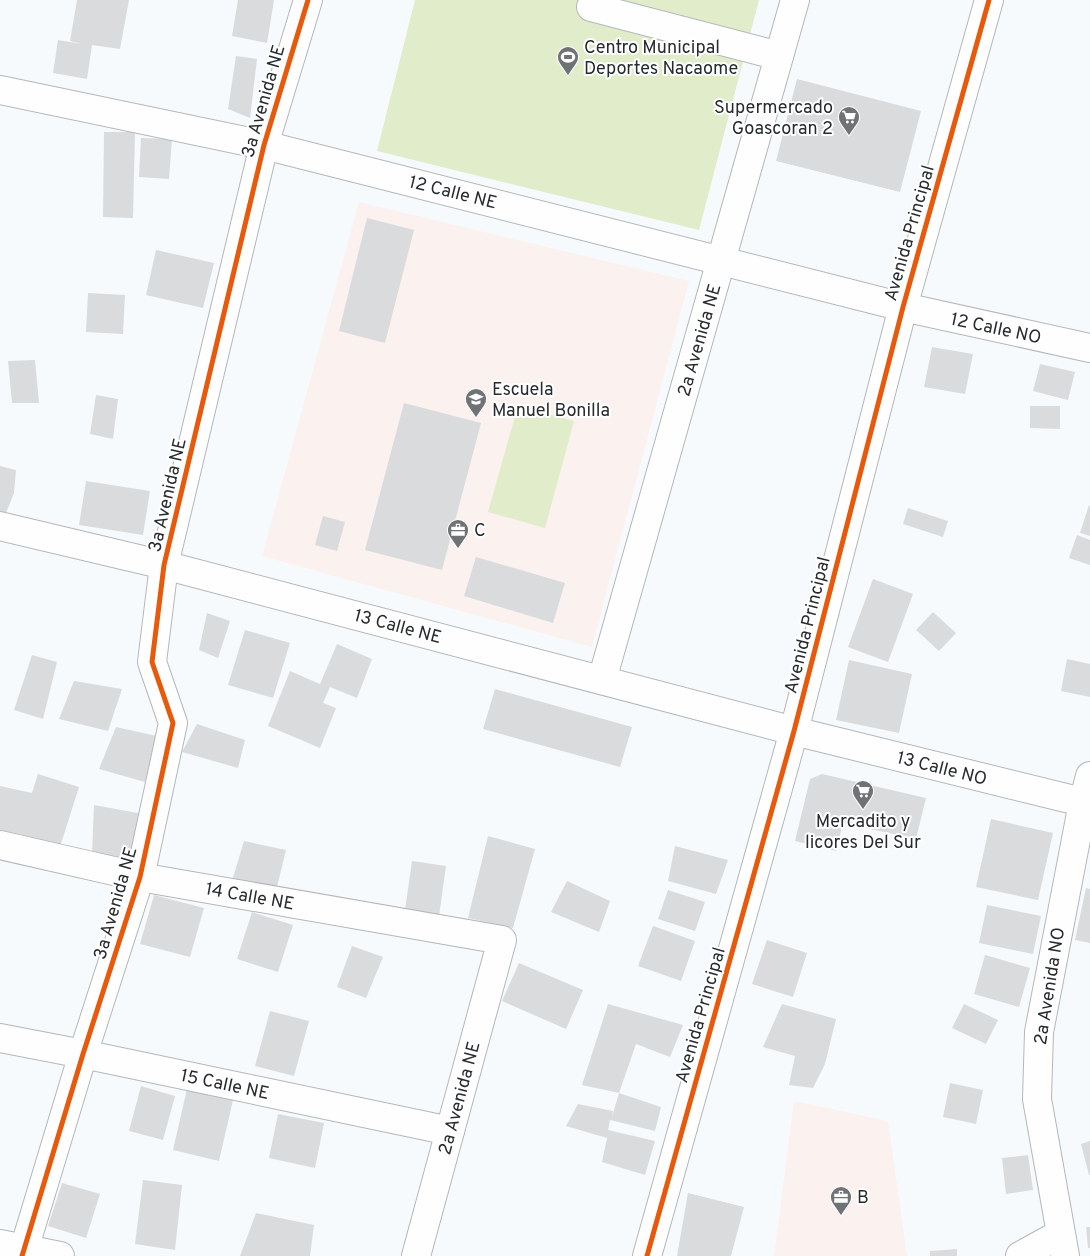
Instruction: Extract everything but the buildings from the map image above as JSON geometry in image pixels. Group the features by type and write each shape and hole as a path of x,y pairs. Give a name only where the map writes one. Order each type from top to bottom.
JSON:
{"street":[{"name":"3a Avenida NE","path":"16,1250 83,1054 140,877 173,723 152,662 164,565 264,145 308,0"},
{"name":"2a Avenida NE","path":"602,680 795,0"},
{"name":"Avenida Principal","path":"647,1256 794,731 902,307 990,0"},
{"path":"591,7 780,56"},
{"name":"12 Calle NE","path":"0,90 264,145 902,307"},
{"name":"12 Calle NO","path":"902,307 1090,348"},
{"name":"13 Calle NE","path":"0,526 164,565 794,731"},
{"name":"13 Calle NO","path":"794,731 1086,804"},
{"name":"2a Avenida NO","path":"1063,1245 1037,1099 1039,1032 1086,804 1090,776"},
{"name":"14 Calle NE","path":"0,845 140,877 502,940"},
{"name":"2a Avenida NE","path":"416,1256 502,940"},
{"name":"15 Calle NE","path":"0,1038 450,1131"},
{"path":"1020,1256 1063,1245"},
{"path":"16,1250 60,1256"}],"shaded area":[{"name":"Escuela Manuel Bonilla","path":"359,202 689,281 592,647 262,556"},
{"path":"794,1101 888,1121 907,1256 774,1256"}],"green space":[{"name":"Centro Municipal Deportes Nacaome","path":"415,0 759,0 699,230 377,151"},
{"path":"518,406 574,421 545,528 488,512"}],"cycle path":[{"path":"22,1256 83,1054 140,877 173,723 152,662 164,565 264,145 308,0"},
{"path":"647,1256 794,731 903,307 989,0"}],"place":[{"name":"Centro Municipal Deportes Nacaome","path":"568,76"},
{"name":"Supermercado Goascoran 2","path":"849,136"},
{"name":"Escuela Manuel Bonilla","path":"476,418"},
{"name":"C","path":"458,549"},
{"name":"Mercadito y licores Del Sur","path":"863,810"},
{"name":"B","path":"841,1216"}]}
